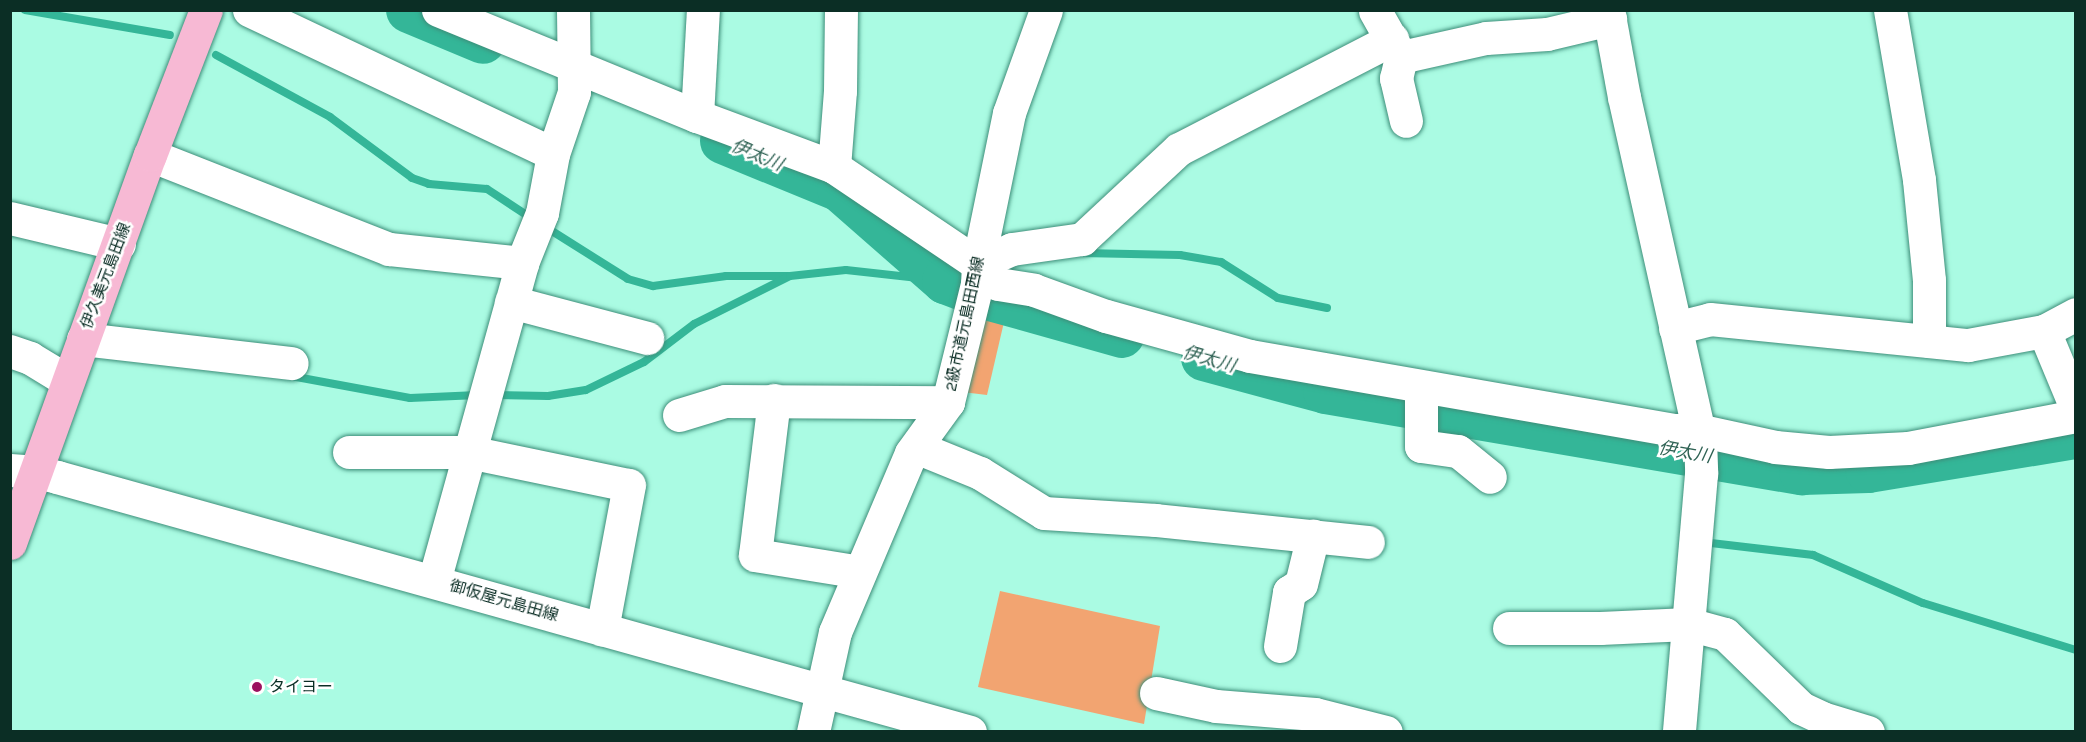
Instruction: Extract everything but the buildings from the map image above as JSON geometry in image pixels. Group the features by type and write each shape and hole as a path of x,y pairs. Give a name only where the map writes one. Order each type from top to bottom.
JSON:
{"main road":[{"name":"伊久美元島田線","path":"10,543 24,471 68,381 150,155 206,10"}],"street":[{"path":"249,10 553,154"},
{"path":"438,10 573,77 697,116 834,167 978,264 998,284 1034,290 1106,316 1228,350 1421,387 1672,430 1775,447 1829,452 1908,448 2076,416"},
{"path":"434,581 522,263 539,221 573,77 573,10"},
{"path":"697,116 703,10"},
{"path":"834,167 840,91 841,10"},
{"name":"2級市道元島田西線","path":"813,732 835,632 916,447 948,402 977,284 978,264 1009,113 1046,10"},
{"path":"1890,10 1919,180 1929,280 1929,341"},
{"path":"1375,11 1397,48 1396,78 1406,121"},
{"path":"978,264 1012,249 1082,239 1179,149 1397,48 1547,34 1609,15 1624,97 1699,434 1701,474 1679,732"},
{"path":"150,155 389,249 522,263"},
{"path":"10,219 119,244"},
{"path":"511,302 647,338"},
{"path":"1675,328 1710,319 1968,345 2044,331 2076,314"},
{"path":"2044,331 2076,408"},
{"path":"83,339 292,363"},
{"path":"10,351 30,358 68,381"},
{"path":"1421,387 1421,446 1458,451 1490,477"},
{"path":"774,400 755,555 860,572"},
{"path":"679,415 726,401 948,402"},
{"path":"916,447 980,473 1044,513 1156,520 1368,542"},
{"path":"349,452 469,452 629,485 602,629"},
{"name":"御仮屋元島田線","path":"24,471 434,581 970,732"},
{"path":"1280,646 1289,592 1301,584 1313,536"},
{"path":"1509,628 1600,628 1688,624 1725,634 1801,708 1822,718 1869,732"},
{"path":"1156,693 1216,706 1315,714 1386,732"}],"shaded area":[{"path":"974,311 1004,322 987,395 954,391"},
{"path":"1000,591 1160,626 1144,724 978,687"}],"waterway":[{"path":"25,10 170,35"},
{"name":"伊太川","path":"409,10 483,41"},
{"path":"216,55 330,117 412,178 429,184 487,189 531,218"},
{"name":"伊太川","path":"723,141 840,189 945,281 987,297 1122,335"},
{"path":"544,226 628,279 653,286 726,276 788,276"},
{"path":"1081,253 1180,255 1221,262 1278,298 1327,308"},
{"path":"493,395 548,396 586,390 644,362 694,324 790,276 846,270 945,281"},
{"name":"伊太川","path":"1204,358 1326,391 1802,472 1868,470 2076,436"},
{"path":"291,376 410,398 478,395"},
{"path":"1711,543 1813,555 1923,603 2076,650"}],"place":[{"name":"タイヨー","path":"257,687"}]}
